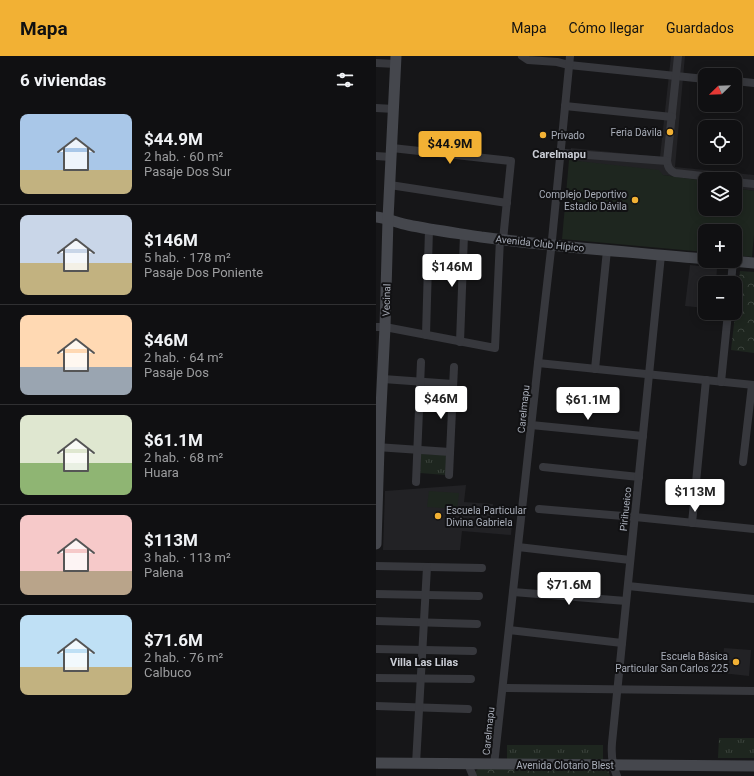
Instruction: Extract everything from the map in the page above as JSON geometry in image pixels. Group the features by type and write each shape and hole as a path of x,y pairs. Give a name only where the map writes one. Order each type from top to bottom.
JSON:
{"street":[{"path":"522,56 528,60 698,78"},
{"name":"Carelmapu","path":"494,765 552,245 570,56"},
{"path":"678,56 667,162 669,168 675,173 698,176"},
{"path":"376,63 396,60"},
{"name":"Vecinal","path":"376,544 378,448 383,379 381,327 396,60"},
{"path":"742,82 754,83"},
{"path":"565,106 672,117"},
{"path":"376,108 394,109"},
{"path":"376,156 392,152 511,161 502,240 495,348 381,327"},
{"path":"561,153 667,162"},
{"path":"742,183 754,184"},
{"path":"390,185 507,203"},
{"name":"Avenida Club Hípico","path":"376,217 429,230 502,240 698,258"},
{"path":"426,335 429,230"},
{"path":"460,342 464,234"},
{"path":"595,368 607,250"},
{"name":"Pirihueico","path":"612,765 611,752 617,689 661,255"},
{"path":"742,262 754,263"},
{"path":"720,382 727,320"},
{"path":"416,482 421,362"},
{"path":"538,363 753,385 744,462"},
{"path":"449,475 454,367"},
{"path":"383,379 453,384"},
{"path":"692,523 706,380"},
{"path":"531,425 643,436"},
{"path":"378,448 450,452"},
{"path":"543,467 639,477"},
{"path":"539,509 754,529"},
{"path":"518,548 630,560"},
{"path":"376,566 482,568"},
{"path":"416,764 427,567"},
{"path":"628,586 754,599"},
{"path":"513,592 626,601"},
{"path":"376,594 479,596"},
{"path":"376,621 477,624"},
{"path":"509,630 622,642"},
{"path":"376,649 473,651"},
{"path":"376,678 471,679"},
{"path":"503,688 754,691"},
{"path":"376,706 468,709"},
{"name":"Avenida Clotario Blest","path":"376,763 754,766"},
{"path":"468,764 472,776"},
{"path":"612,765 617,776"}],"shaded area":[{"name":"Feria Dávila","path":"671,56 685,56 675,167 724,172 698,172 698,180 569,160 571,148 660,157"},
{"name":"Feria Dávila","path":"742,174 754,175 754,191 742,189"},
{"path":"690,265 698,266 698,268 717,268 716,276 698,276 698,307 685,306"},
{"name":"Escuela Particular Divina Gabriela","path":"466,485 464,502 493,504 492,521 512,522 511,535 462,531 460,550 383,550 385,491"},
{"name":"Escuela Básica Particular San Carlos 225","path":"724,648 751,650 749,676 722,673"}],"green space":[{"name":"Complejo Deportivo Estadio Dávila","path":"569,160 659,170 663,175 698,180 698,216 742,216 742,189 754,191 754,235 752,257 742,256 742,224 698,224 698,251 562,239"},
{"path":"740,271 754,272 754,353 731,350 734,320 742,320 742,276 739,276"},
{"path":"421,454 447,455 446,475 420,473"},
{"path":"429,491 459,493 457,509 427,507"},
{"path":"719,738 754,738 754,758 718,758"},
{"path":"507,745 603,745 603,760 507,761"},
{"path":"478,769 608,770 610,776 476,776 474,773"}],"place":[{"name":"Feria Dávila","path":"670,132"},
{"name":"Privado","path":"543,135"},
{"name":"Complejo Deportivo Estadio Dávila","path":"635,200"},
{"name":"Escuela Particular Divina Gabriela","path":"438,516"},
{"name":"Escuela Básica Particular San Carlos 225","path":"736,662"}],"district":[{"name":"Carelmapu","path":"559,154"},
{"name":"Villa Las Lilas","path":"424,662"}]}
